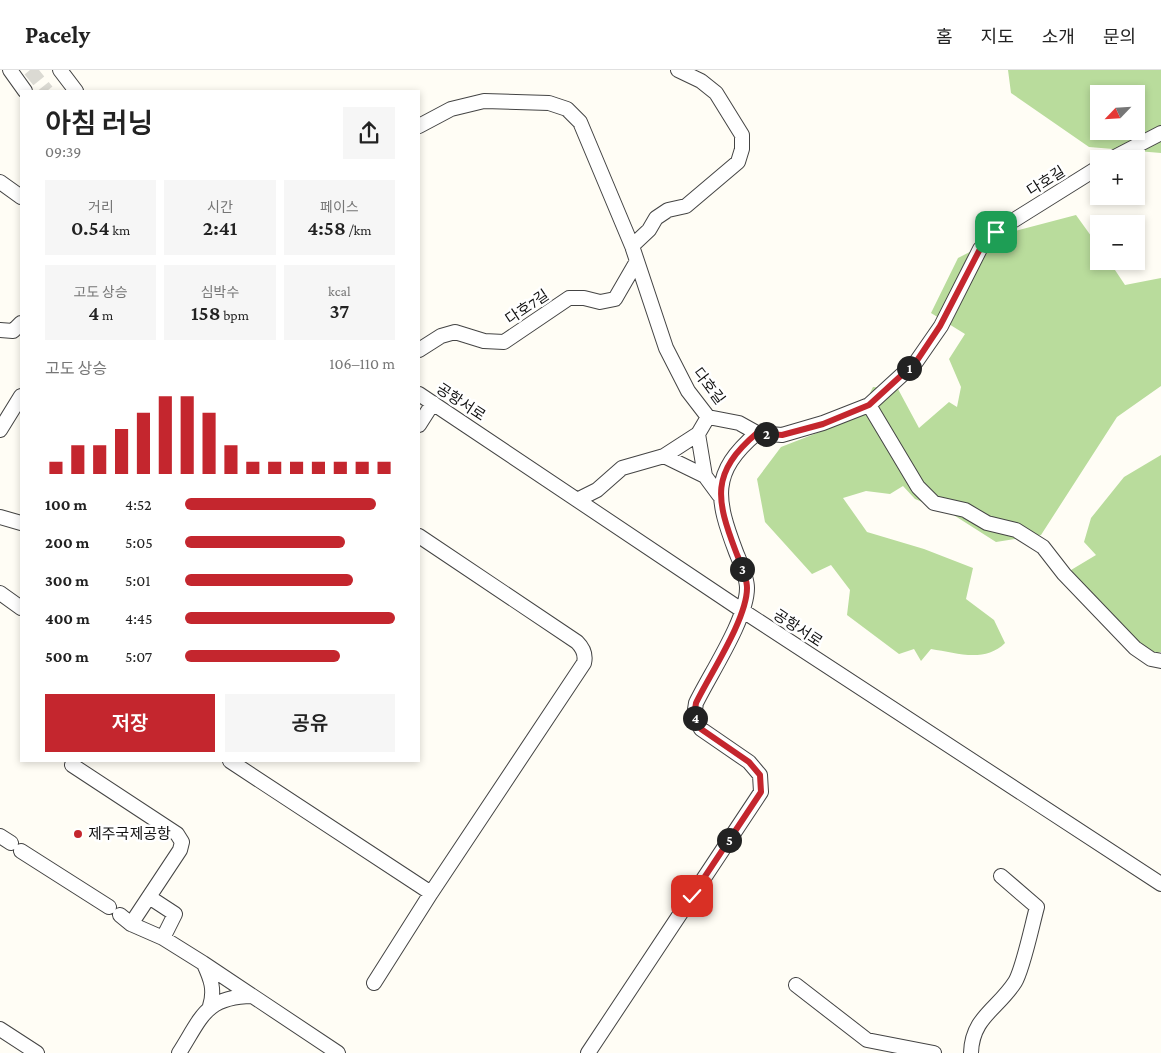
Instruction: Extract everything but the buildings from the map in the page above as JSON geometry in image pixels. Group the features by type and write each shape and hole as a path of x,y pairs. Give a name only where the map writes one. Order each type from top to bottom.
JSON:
{"street":[{"path":"10,70 24,90"},
{"path":"60,70 75,90"},
{"path":"632,246 649,230 656,218 668,210 686,206 738,162 742,148 742,135 716,94 702,82 678,70"},
{"name":"다호길","path":"420,126 451,110 484,101 549,103 567,109 580,122 632,246 666,348 688,391 708,417 739,423 757,433 782,435 823,424 869,405 916,362 940,326 980,249 996,232 1090,173"},
{"path":"1128,150 1161,133"},
{"path":"0,182 20,196"},
{"name":"다호7길","path":"420,349 441,336 455,332 484,342 504,342 553,311 569,298 584,298 600,302 615,299 637,261"},
{"path":"0,330 13,331 20,323"},
{"name":"공항서로","path":"420,395 743,611 1161,884"},
{"path":"0,430 20,398"},
{"path":"420,423 433,403"},
{"path":"869,405 918,488 934,503 965,510 987,523 1016,530 1043,547 1064,574 1135,648 1151,659 1161,661"},
{"path":"578,500 597,490 622,468 664,456 698,434 708,417"},
{"path":"588,1053 761,792 760,775 749,762 701,729 694,716 696,703 743,611 748,587 723,517 720,495 725,471 739,449 757,433"},
{"path":"698,434 705,476"},
{"path":"664,456 705,476 720,495"},
{"path":"0,517 20,523"},
{"path":"374,983 431,893 584,663 585,658 582,648 577,642 420,537"},
{"path":"0,593 20,607"},
{"path":"232,762 431,893"},
{"path":"72,765 177,834 182,842 180,850 131,924"},
{"path":"11,843 131,924 163,938 338,1053"},
{"path":"971,1053 971,1044 979,1022 1016,981 1037,908 1001,876"},
{"path":"149,897 175,914 163,938"},
{"path":"179,1053 210,1006 213,994 211,978 203,963"},
{"path":"796,986 867,1040 934,1053"},
{"path":"210,1006 221,999 252,996"},
{"path":"0,1029 24,1048 38,1053"}],"green space":[{"path":"1008,70 1161,70 1161,153 1145,152 1145,150 1089,147 1011,93"},
{"path":"1076,215 1090,234 1090,270 1115,270 1125,285 1161,278 1161,386 1117,417 1041,535 996,542 952,514 915,499 903,486 890,494 866,491 843,498 867,532 924,549 973,568 966,599 994,620 1005,643 989,653 980,655 931,649 921,661 914,649 899,654 847,615 850,590 831,565 812,574 765,522 757,479 781,447 858,417 873,387 898,389 919,428 949,402 957,407 961,387 949,359 965,334 931,313 958,258 1007,233"},
{"path":"1161,455 1161,652 1146,655 1071,570 1096,555 1084,542 1091,518 1124,477"}],"tunnel":[{"path":"30,70 46,90"}],"place":[{"name":"제주국제공항","path":"78,834"}],"route":[{"path":"692,896 761,792 760,775 749,762 701,729 694,716 696,703 743,611 748,587 723,517 720,495 725,471 739,449 757,433 782,435 823,424 869,405 916,362 940,326 980,249 996,232"}]}
